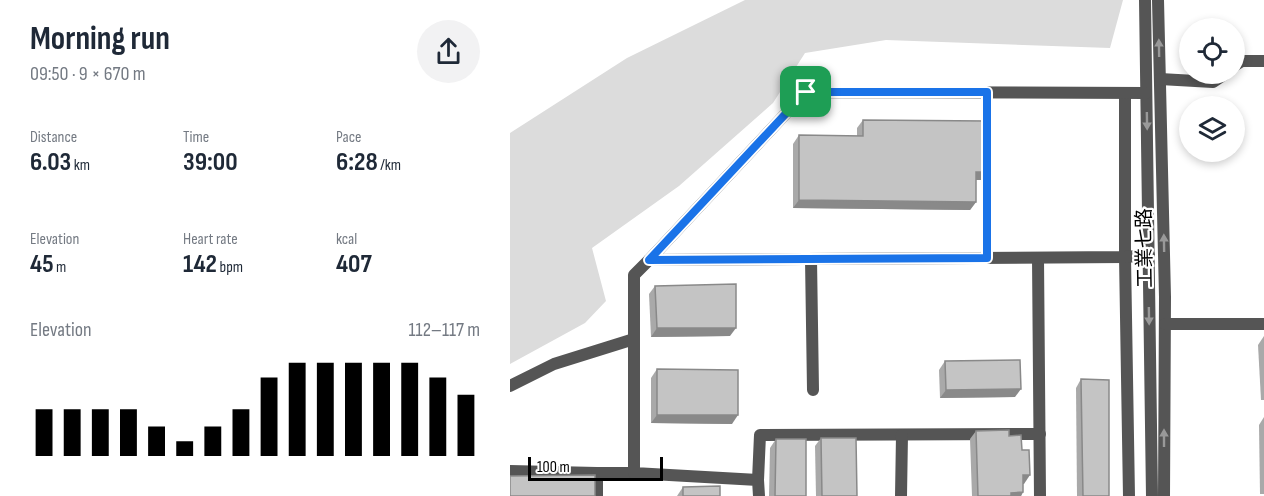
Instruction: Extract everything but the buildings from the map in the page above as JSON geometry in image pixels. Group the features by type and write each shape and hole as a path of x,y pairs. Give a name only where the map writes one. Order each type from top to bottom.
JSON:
{"street":[{"name":"工業七路","path":"1145,0 1152,496"},
{"name":"工業七路","path":"1158,0 1165,324 1164,496"},
{"path":"1245,61 1264,61"},
{"path":"1160,79 1179,80"},
{"path":"634,473 634,275 806,92 1146,93"},
{"path":"987,92 987,258"},
{"path":"1125,93 1129,496"},
{"path":"649,260 1038,258 1149,255"},
{"path":"1038,258 1040,496"},
{"path":"811,259 813,390"},
{"path":"1165,324 1264,324"},
{"path":"510,386 554,364 634,339"},
{"path":"759,496 760,435 1040,434"},
{"path":"902,435 902,496"},
{"path":"510,471 634,473 758,480"},
{"path":"597,473 597,496"}],"shaded area":[{"path":"745,0 1123,0 1110,48 886,40 805,53 773,103 679,186 592,248 606,301 585,323 510,364 510,133 627,58"}],"route":[{"path":"806,92 987,92 987,258 649,260 806,92"}]}
